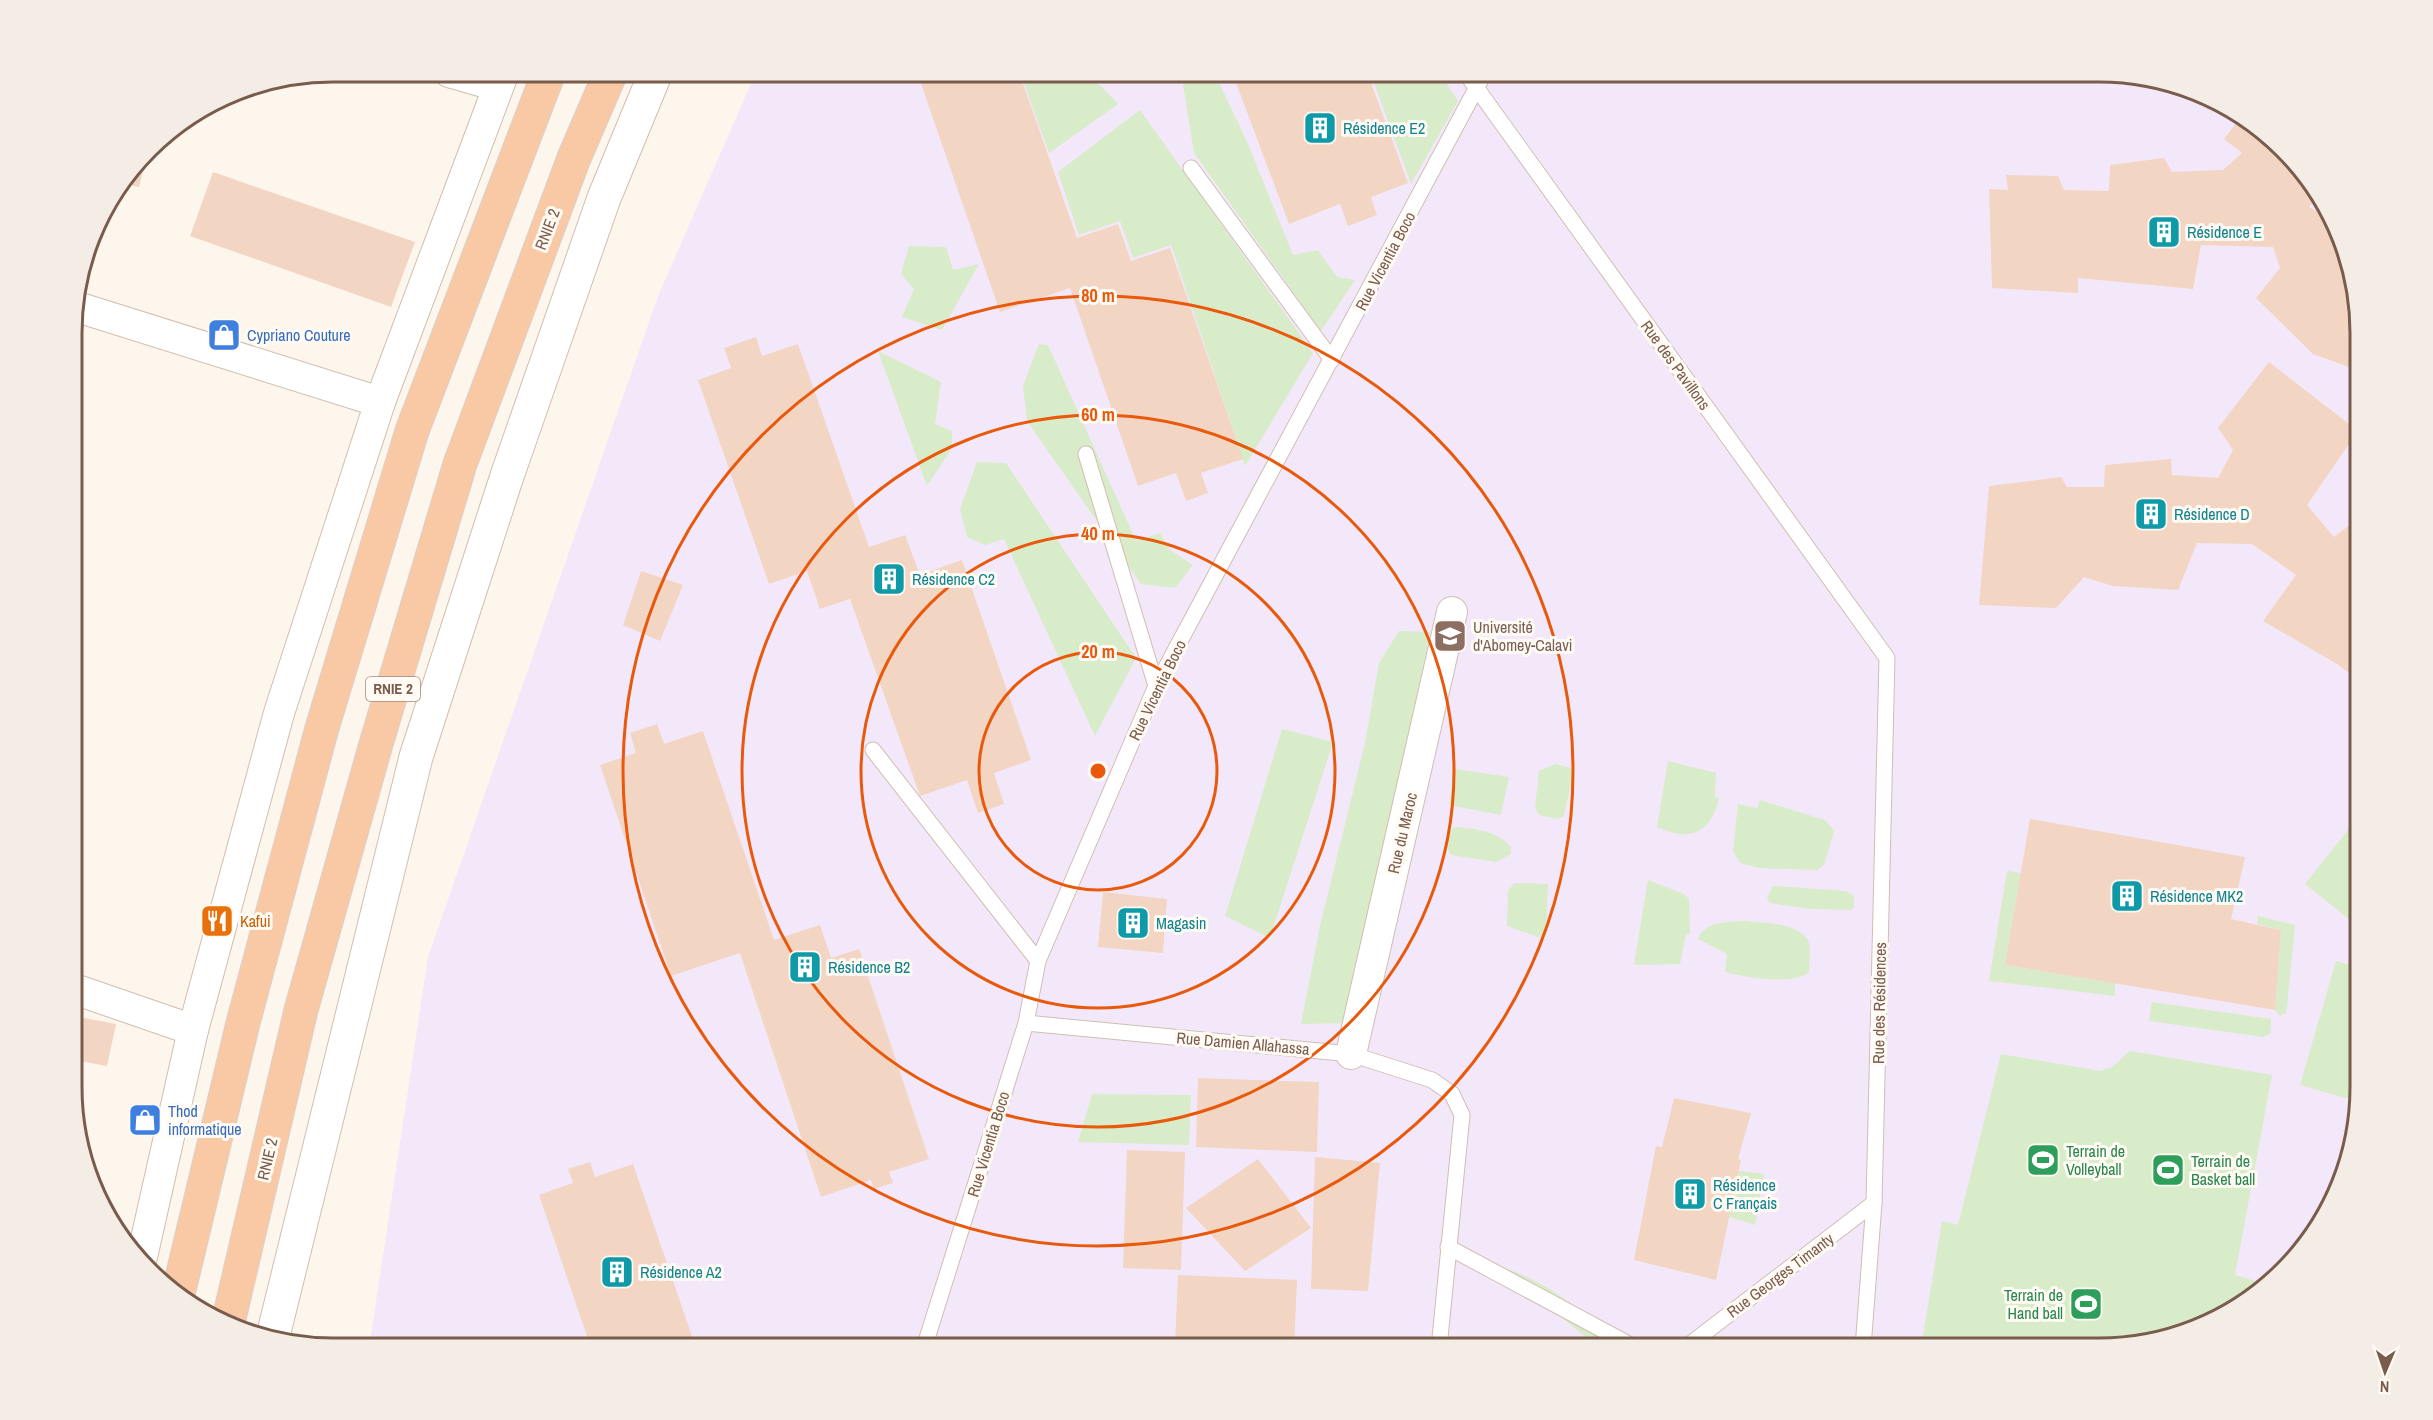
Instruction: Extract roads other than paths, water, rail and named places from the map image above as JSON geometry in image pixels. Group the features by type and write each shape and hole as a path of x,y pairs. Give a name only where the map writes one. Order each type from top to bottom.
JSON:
{"highway":[{"path":"180,1285 243,1023 322,728 412,431 545,82"},
{"name":"RNIE 2","path":"230,1315 301,1010 376,744 460,464 574,158 607,82"}],"street":[{"path":"144,1250 193,1030 279,713 380,402 500,82"},
{"path":"275,1331 416,758 511,465 600,209 652,82"},
{"path":"84,309 380,402"},
{"name":"Rue du Maroc","path":"1351,1054 1452,612"},
{"path":"82,992 193,1030"}],"lane":[{"name":"Rue des Pavillons","path":"1472,82 1887,658"},
{"name":"Rue Vicentia Boco","path":"927,1338 1026,1023 1038,961 1156,686 1479,82"},
{"path":"1191,168 1332,360"},
{"path":"1086,454 1156,686"},
{"name":"Rue des Résidences","path":"1864,1338 1874,1203 1887,658"},
{"path":"873,750 1038,961"},
{"name":"Rue Damien Allahassa","path":"1026,1023 1351,1054 1432,1080 1452,1095 1462,1114 1448,1247"},
{"name":"Rue Georges Timanty","path":"1698,1338 1874,1203"},
{"path":"1440,1338 1448,1247 1617,1338"}],"place":[{"name":"Résidence E2","path":"1320,128"},
{"name":"Résidence E","path":"2164,232"},
{"name":"Cypriano Couture","path":"224,335"},
{"name":"Résidence D","path":"2151,514"},
{"name":"Résidence C2","path":"889,579"},
{"name":"Université d'Abomey-Calavi","path":"1450,636"},
{"name":"Résidence MK2","path":"2127,896"},
{"name":"Kafui","path":"217,921"},
{"name":"Magasin","path":"1133,923"},
{"name":"Résidence B2","path":"805,967"},
{"name":"Thod informatique","path":"145,1120"},
{"name":"Terrain de Volleyball","path":"2043,1160"},
{"name":"Terrain de Basket ball","path":"2168,1170"},
{"name":"Résidence C Français","path":"1690,1194"},
{"name":"Résidence A2","path":"617,1272"},
{"name":"Terrain de Hand ball","path":"2086,1304"}]}
